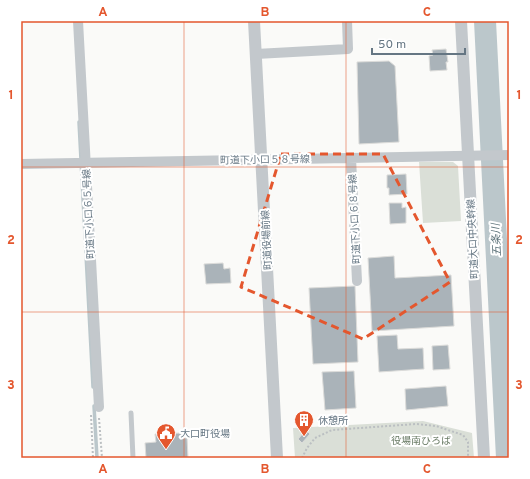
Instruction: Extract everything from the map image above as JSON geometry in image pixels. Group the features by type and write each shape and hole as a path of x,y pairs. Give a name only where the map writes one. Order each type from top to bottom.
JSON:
{"street":[{"name":"町道下小口６５号線","path":"78,21 99,407"},
{"name":"町道役場前線","path":"254,21 277,458"},
{"path":"256,54 348,49 347,21"},
{"name":"町道大口中央幹線","path":"461,21 472,156 484,458"},
{"name":"町道下小口５８号線","path":"21,164 509,155"},
{"name":"町道下小口６８号線","path":"351,158 357,281"}],"lane":[{"path":"131,413 133,458"}],"path":[{"path":"99,407 102,458"},
{"path":"302,458 314,438 332,430 416,424 436,426 463,435 468,442 468,458"}],"highlighted area":[{"path":"281,154 383,154 450,282 363,339 241,287"}],"green space":[{"path":"419,162 453,162 458,166 461,221 423,223"},
{"name":"役場南ひろば","path":"423,421 472,433 474,458 295,458 293,428"}],"building":[{"path":"446,49 448,62 446,62 447,70 430,71 429,56 433,55 432,50"},
{"path":"389,61 395,66 399,142 359,144 357,62"},
{"path":"406,174 407,194 389,195 389,188 387,188 387,175"},
{"path":"389,203 402,203 402,208 406,207 406,223 390,224"},
{"path":"394,256 395,278 451,275 454,326 372,331 368,258"},
{"path":"223,263 224,269 230,268 231,283 206,284 204,264"},
{"path":"355,286 358,362 313,364 309,288"},
{"path":"397,335 398,349 423,348 424,369 379,372 377,336"},
{"path":"448,345 450,369 433,370 432,346"},
{"path":"354,371 356,408 325,410 322,372"},
{"path":"446,386 448,406 406,410 405,389"},
{"name":"休憩所","path":"306,430 310,434 302,443 298,439"},
{"name":"大口町役場","path":"182,433 182,438 187,438 188,458 146,458 145,443 156,442 155,434"}],"waterway":[{"name":"五条川","path":"485,21 507,458"},
{"path":"79,122 93,387"},
{"path":"94,406 97,458"}],"place":[{"name":"休憩所","path":"304,437"},
{"name":"大口町役場","path":"166,450"}]}
